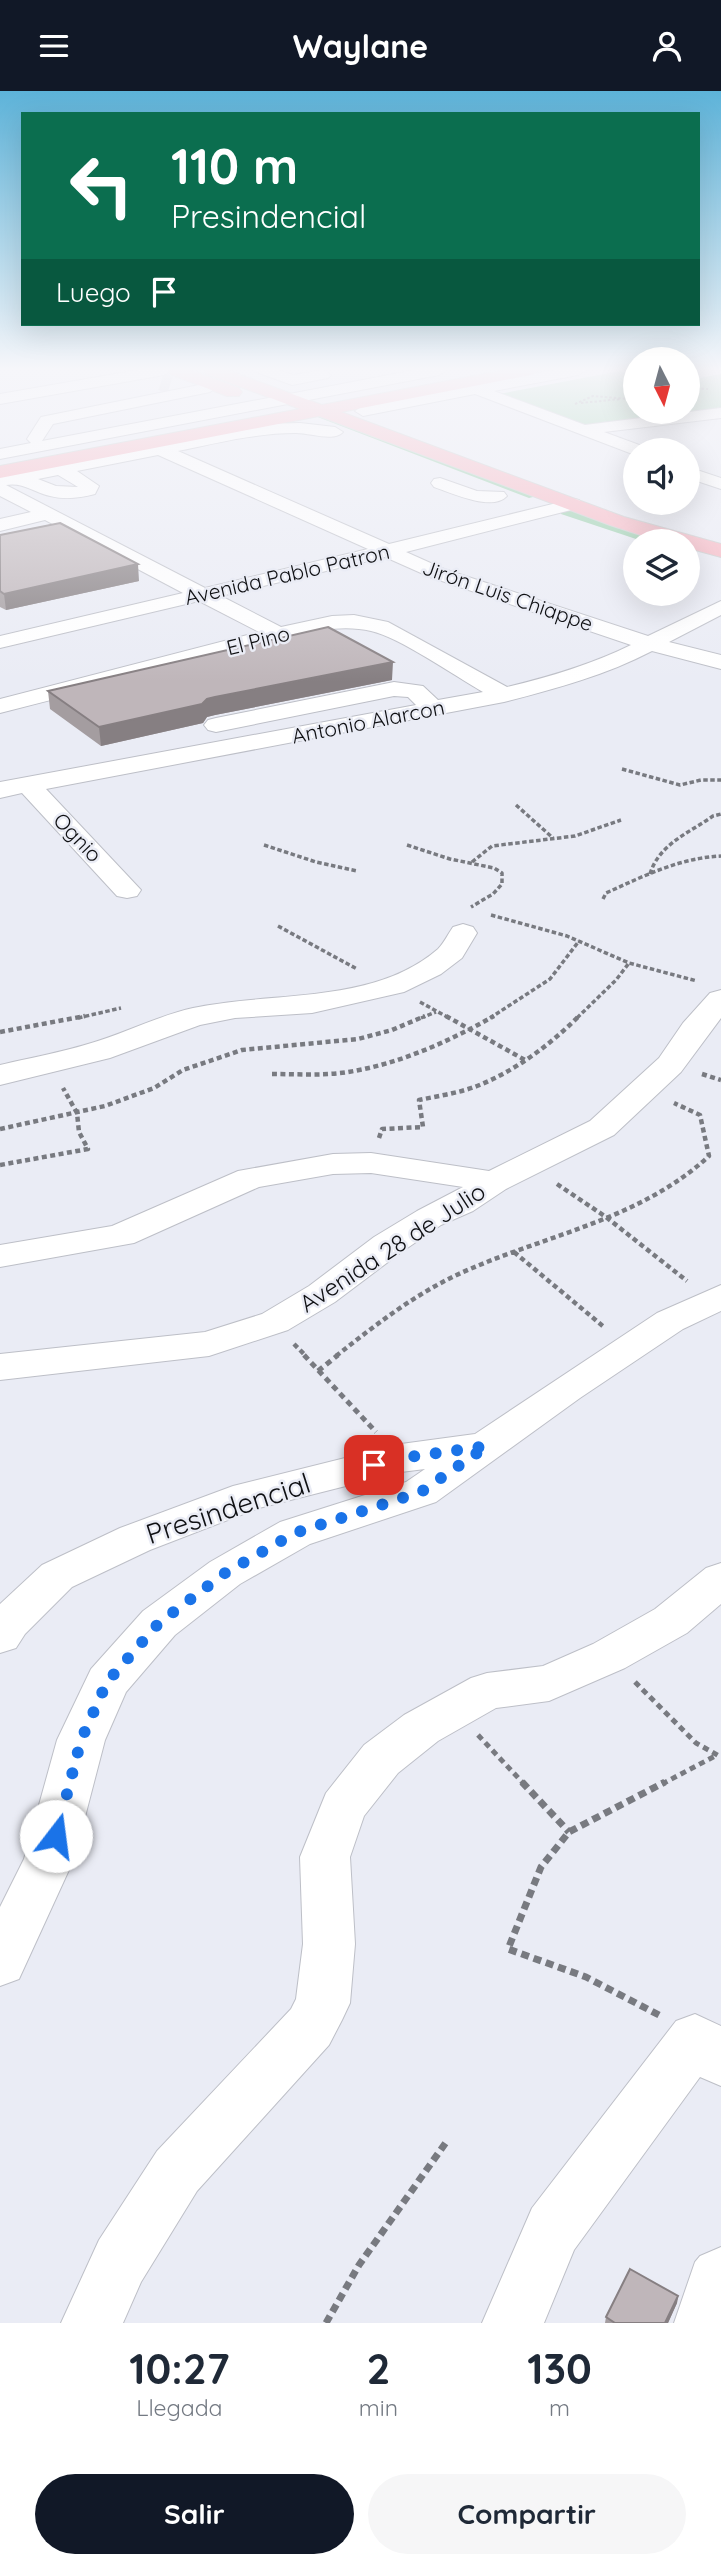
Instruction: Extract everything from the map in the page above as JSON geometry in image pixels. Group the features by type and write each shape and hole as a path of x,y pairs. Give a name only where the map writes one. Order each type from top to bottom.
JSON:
{"main road":[{"path":"433,474 493,504"},
{"path":"479,474 623,539"},
{"path":"522,505 573,504 643,529"},
{"path":"700,546 721,551"},
{"path":"700,563 721,568"}],"street":[{"path":"0,481 34,474"},
{"path":"20,477 53,494 69,494 89,489 90,486 69,474"},
{"name":"Jirón Luis Chiappe","path":"214,474 437,573 651,643 721,662"},
{"path":"706,474 721,485"},
{"path":"440,483 493,504"},
{"path":"0,489 278,634"},
{"name":"Avenida Pablo Patron","path":"0,642 110,609 366,543 462,526 493,504 522,505"},
{"name":"Avenida Pablo Patron","path":"192,589 386,551 462,526 547,504"},
{"path":"0,525 47,514"},
{"name":"Antonio Alarcon","path":"0,790 504,695 590,671 721,607"},
{"name":"Avenida Pablo Patron","path":"0,628 110,609"},
{"name":"El Pino","path":"0,706 278,634 332,622 354,621 381,626 504,695"},
{"path":"195,730 394,689 415,691 433,708"},
{"path":"100,749 154,738"},
{"name":"Ognio","path":"28,785 127,890"},
{"path":"0,1075 51,1064 154,1033 193,1017 235,1009 312,1004 393,986 430,968 452,952 463,933"},
{"name":"Avenida 28 de Julio","path":"0,1367 208,1344 275,1322 322,1294 387,1245 429,1218 461,1204 494,1182 602,1128 670,1065 695,1030 712,991"},
{"path":"0,1256 121,1235 250,1178 333,1164 371,1163 494,1182"},
{"path":"0,1962 49,1859 81,1740 107,1682 159,1623 225,1573 295,1533 421,1492 629,1347 670,1321 717,1299"},
{"name":"Presindencial","path":"0,1636 9,1622 57,1576 135,1539 248,1496 401,1458 487,1446"},
{"path":"93,2323 120,2261 177,2171 310,2028 323,2003 329,1944 325,1857 343,1807 381,1759 421,1728 487,1691 549,1682 609,1656 671,1621 721,1580"},
{"path":"513,2323 553,2229 708,2049"},
{"path":"705,2323 716,2283 721,2277"}],"path":[{"path":"622,769 680,785 701,780 721,780"},
{"path":"516,806 554,838"},
{"path":"650,874 651,865 668,845 713,816 721,814"},
{"path":"472,863 492,846 585,834 621,820"},
{"path":"264,845 316,862 357,871"},
{"path":"407,845 450,859 494,868 502,873 502,884 493,894 456,918 463,933"},
{"path":"603,898 606,893 691,859 721,856"},
{"path":"491,915 567,936 629,963 712,991"},
{"path":"272,1074 347,1072 369,1068 470,1031 547,982 579,941"},
{"path":"371,1163 382,1129 423,1127 418,1100 484,1082 544,1048 616,979 629,963"},
{"path":"0,1032 121,1008"},
{"path":"0,1129 77,1113 154,1088 183,1070 242,1050 358,1039 392,1030 436,1011"},
{"path":"0,1165 88,1149 79,1132 77,1113 51,1064"},
{"path":"317,1371 390,1313 466,1270 662,1194 684,1180 709,1156 700,1115 644,1089"},
{"path":"530,1165 717,1299"},
{"path":"514,1252 629,1347"},
{"path":"275,1322 317,1371 401,1458"},
{"path":"609,1656 696,1743 719,1756"},
{"path":"454,1709 569,1832"},
{"path":"708,2049 636,2000 551,1963 508,1949 541,1867 569,1832 719,1756"},
{"path":"326,2323 359,2265 447,2141"}],"green space":[{"path":"467,474 479,474 537,496 529,498"},
{"path":"567,509 631,529 623,529 623,535 561,514 560,510"}],"building":[{"path":"60,523 138,564 4,594 0,591 0,535"},
{"path":"328,627 393,662 215,697 202,704 99,727 48,691"},
{"path":"630,2269 678,2296 665,2323 615,2323 606,2317"}],"route":[{"path":"56,1836 81,1740 107,1682 159,1623 225,1573 295,1533 421,1492 487,1446 401,1458 374,1465"}]}
